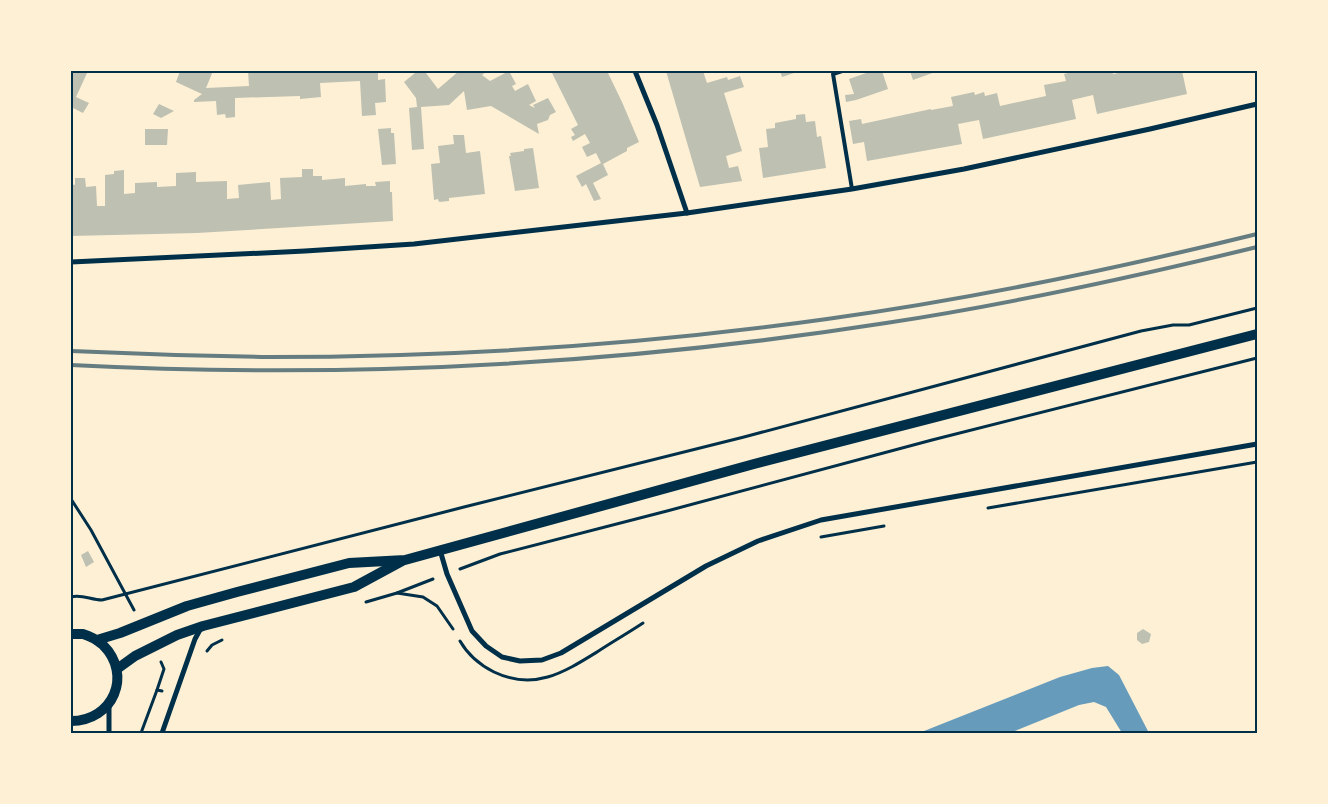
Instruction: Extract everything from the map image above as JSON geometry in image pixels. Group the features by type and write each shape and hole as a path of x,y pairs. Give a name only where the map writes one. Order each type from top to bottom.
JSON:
{"main road":[{"path":"117,669 134,656 177,635 203,626 354,587 405,560 754,464 1257,334"},
{"path":"98,640 187,606 349,563 405,560"},
{"path":"71,634 83,634 98,640 110,652 117,669 117,688 108,704 97,715 81,721 71,720"}],"street":[{"path":"635,71 657,125 687,213"},
{"path":"71,262 296,252 414,244 687,213 852,189 964,169 1257,104"},
{"path":"440,550 447,574 472,631 486,646 502,657 520,661 542,660 561,653 706,566 758,541 821,520 1257,444"},
{"path":"162,733 196,639 203,626"},
{"path":"108,704 110,733"}],"lane":[{"path":"842,71 833,74 852,189"}],"path":[{"path":"71,597 83,596 102,600 744,437 1142,331 1173,325 1189,325 1257,308"},
{"path":"358,604 397,593 500,554 942,438 1257,358"},
{"path":"987,508 1257,462"},
{"path":"71,499 91,530 125,594"},
{"path":"812,540 890,525"},
{"path":"397,593 423,597 437,606 454,631"},
{"path":"459,639 463,647 482,666 504,677 530,680 552,676 571,668 645,622"},
{"path":"204,654 212,645 223,640"},
{"path":"140,733 157,690"}],"water":[{"path":"1108,666 1119,675 1149,733 1122,733 1106,707 1094,702 1079,705 1010,733 919,733 1060,677 1092,668"}],"building":[{"path":"71,71 88,71 76,97 89,103 83,113 71,107"},
{"path":"180,71 213,71 206,88 249,86 248,71 378,71 378,80 385,79 386,102 375,103 376,115 362,116 360,81 320,83 321,97 300,99 300,96 235,98 235,117 226,118 225,114 217,115 216,101 194,102 202,94 176,82"},
{"path":"413,71 428,71 426,73 438,89 459,71 487,71 482,75 490,81 509,71 516,84 512,86 515,91 528,84 536,101 529,105 535,108 533,105 548,98 556,112 550,115 548,120 537,124 539,134 491,106 467,110 464,91 449,105 421,107 424,149 412,150 409,108 417,107 416,98 404,82 415,73"},
{"path":"551,71 607,71 639,142 603,164 608,175 593,183 601,199 594,201 586,184 582,187 576,176 601,163 596,153 587,157 582,147 590,143 585,134 573,141 571,137 575,135 571,129 578,125"},
{"path":"666,71 703,71 707,83 727,77 728,80 740,76 744,87 724,93 742,151 726,156 729,168 738,166 742,181 700,187"},
{"path":"780,71 797,71 797,72 782,77"},
{"path":"872,71 882,71 888,89 846,102 845,95 854,94 849,79"},
{"path":"910,71 938,71 913,80"},
{"path":"1076,71 1112,71 1113,74 1129,71 1182,71 1187,94 1097,114 1093,95 1072,100 1076,119 983,139 979,120 958,124 962,144 867,161 864,142 853,144 849,121 861,119 862,124 953,106 951,97 974,92 975,95 984,92 985,96 997,93 1000,106 1046,96 1044,85 1066,81 1064,74"},
{"path":"159,104 174,111 161,118 153,114"},
{"path":"805,114 806,122 815,121 817,137 821,136 826,168 763,178 759,148 768,147 766,129 775,128 775,123 796,119 796,115"},
{"path":"391,128 391,133 394,133 396,164 382,165 378,129"},
{"path":"145,129 168,129 167,145 145,145"},
{"path":"453,135 464,135 466,153 480,151 485,194 449,198 449,201 439,202 438,199 434,200 431,164 440,163 438,146 454,144"},
{"path":"533,148 539,188 515,191 510,153"},
{"path":"302,169 313,169 313,176 322,176 322,180 345,178 345,186 366,184 366,186 376,186 375,182 390,181 393,221 197,233 71,236 71,184 75,185 75,178 85,178 86,187 96,186 97,206 105,206 105,175 114,174 114,171 124,170 124,194 135,193 135,183 157,182 157,187 176,186 176,173 196,172 196,182 227,181 227,199 239,198 238,185 270,182 271,200 281,199 280,178 302,177"},
{"path":"88,551 94,562 86,567 81,555"},
{"path":"1143,629 1151,634 1149,642 1142,644 1137,640 1137,633"}],"railway":[{"path":"71,351 244,357 409,355 548,348 688,336 827,319 989,293 1097,271 1257,234"},
{"path":"71,365 173,369 377,369 480,365 683,349 886,323 1026,299 1257,247"}]}
